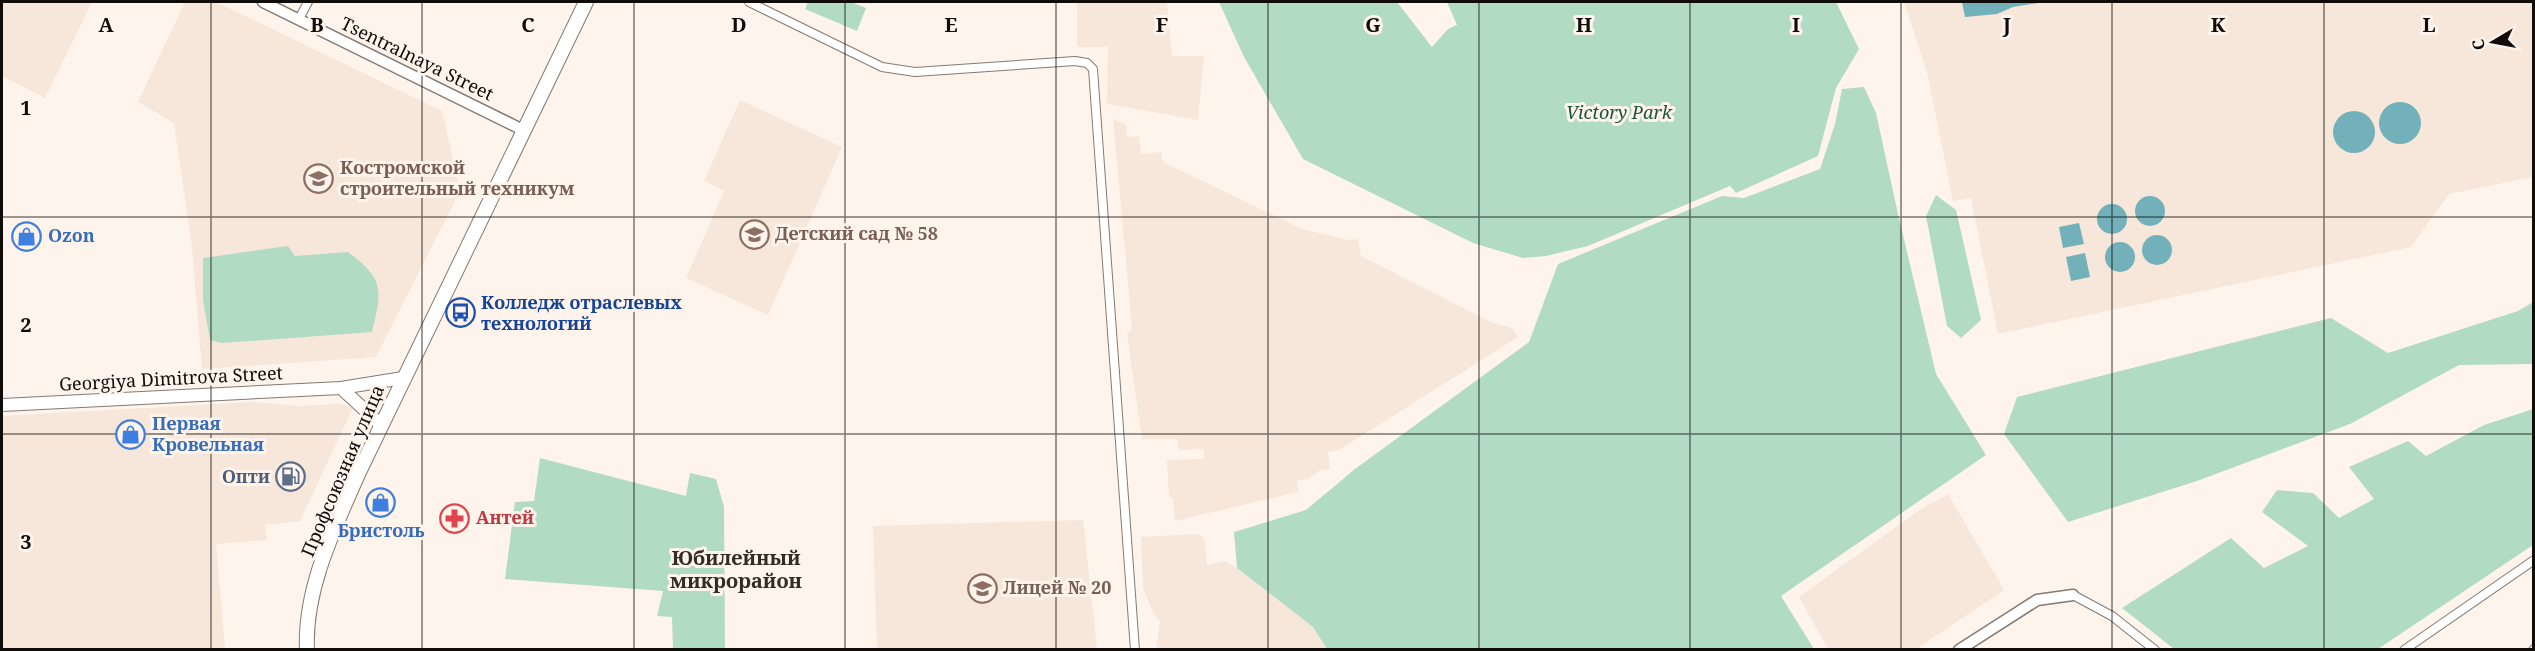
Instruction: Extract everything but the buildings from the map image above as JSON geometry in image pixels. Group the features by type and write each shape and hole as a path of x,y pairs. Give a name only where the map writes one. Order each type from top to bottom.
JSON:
{"highway":[{"name":"Профсоюзная улица","path":"307,650 306,633 319,573 331,538 381,424 586,2"}],"main road":[{"name":"Georgiya Dimitrova Street","path":"2,405 341,388 403,378"},
{"path":"341,388 381,424"}],"street":[{"name":"Tsentralnaya Street","path":"263,2 523,130"},
{"path":"299,19 308,2"},
{"path":"749,2 882,67 897,70 915,72 1075,61 1087,63 1093,69 1135,650"},
{"path":"2404,650 2534,560"},
{"path":"1959,650 2037,600 2073,595 2112,616 2155,650"}],"shaded area":[{"path":"2,2 92,2 45,98 2,76"},
{"name":"Костромской строительный техникум","path":"185,2 216,2 442,111 460,191 376,357 202,369 192,247 174,123 138,102"},
{"path":"1077,2 1167,2 1172,56 1204,56 1198,120 1107,104 1108,47 1077,47"},
{"path":"1904,2 2533,2 2533,177 2449,194 2411,247 1998,334 1971,198 1953,201 1927,72"},
{"name":"Детский сад № 58","path":"740,100 842,147 768,315 686,278 724,191 704,181"},
{"path":"1113,119 1126,125 1127,137 1139,136 1141,154 1161,152 1163,162 1302,229 1349,240 1358,239 1361,256 1493,323 1512,328 1518,337 1339,450 1328,452 1330,469 1320,470 1308,479 1297,480 1298,492 1175,521 1173,498 1169,497 1167,460 1204,459 1204,449 1179,450 1177,439 1142,439 1127,334 1132,328"},
{"path":"253,402 299,406 340,404 353,408 300,521 265,525 267,540 216,544 225,649 2,649 2,416"},
{"path":"1948,494 2004,590 1916,649 1828,649 1799,597 1918,511"},
{"name":"Лицей № 20","path":"1083,520 1097,649 877,649 873,526"},
{"path":"1195,534 1202,536 1205,543 1207,565 1225,561 1237,568 1313,627 1327,649 1156,649 1160,622 1143,588 1141,537"}],"green space":[{"path":"808,2 851,2 866,8 857,31 805,9"},
{"name":"Victory Park","path":"1219,2 1397,2 1432,47 1448,29 1457,25 1447,2 1836,2 1859,49 1836,88 1818,156 1736,193 1730,186 1588,246 1546,256 1523,258 1473,243 1303,159 1244,57"},
{"path":"1864,87 1876,113 1936,374 1986,455 1781,596 1814,649 1327,649 1313,627 1237,568 1234,532 1306,510 1355,469 1529,342 1558,264 1722,196 1744,198 1820,169 1835,124 1842,89"},
{"path":"1936,195 1956,210 1981,320 1961,338 1947,326 1926,216"},
{"path":"288,246 295,256 348,252 369,270 378,287 379,296 372,332 222,343 210,340 203,300 203,258"},
{"path":"2533,302 2533,364 2459,365 2350,424 2197,481 2068,522 2004,434 2017,397 2331,318 2388,353 2518,311"},
{"path":"2533,409 2533,545 2378,649 2174,649 2122,608 2231,538 2264,568 2308,546 2262,512 2277,490 2313,493 2339,518 2374,499 2349,467 2408,441 2426,456 2484,425"},
{"path":"540,458 686,496 690,473 716,479 724,507 725,649 673,649 672,617 657,616 663,591 505,579 515,502 534,501"}],"water":[{"path":"1962,2 2044,2 2013,7 1997,14 1965,17"},
{"path":"2400,102 2408,103 2415,108 2420,115 2420,131 2415,138 2408,143 2400,144 2392,143 2385,138 2380,131 2379,123 2380,115 2385,108 2392,103"},
{"path":"2354,111 2369,117 2375,132 2369,147 2354,153 2339,147 2333,132 2339,117"},
{"path":"2150,196 2160,201 2165,211 2160,221 2150,226 2140,221 2135,211 2140,201"},
{"path":"2112,204 2123,208 2127,219 2123,230 2112,234 2101,230 2097,219 2101,208"},
{"path":"2079,223 2084,244 2063,248 2059,227"},
{"path":"2157,235 2163,236 2171,244 2171,256 2163,264 2157,265 2151,264 2143,256 2142,250 2143,244 2151,236"},
{"path":"2120,242 2126,243 2134,251 2134,263 2126,271 2120,272 2114,271 2106,263 2105,257 2106,251 2114,243"},
{"path":"2085,253 2090,277 2071,281 2066,257"}],"place":[{"name":"Костромской строительный техникум","path":"319,178"},
{"name":"Детский сад № 58","path":"754,234"},
{"name":"Ozon","path":"27,236"},
{"name":"Колледж отраслевых технологий","path":"460,313"},
{"name":"Первая Кровельная","path":"131,434"},
{"name":"Опти","path":"291,477"},
{"name":"Бристоль","path":"381,502"},
{"name":"Антей","path":"455,518"},
{"name":"Лицей № 20","path":"982,588"}],"district":[{"name":"Юбилейный микрорайон","path":"736,570"}]}
